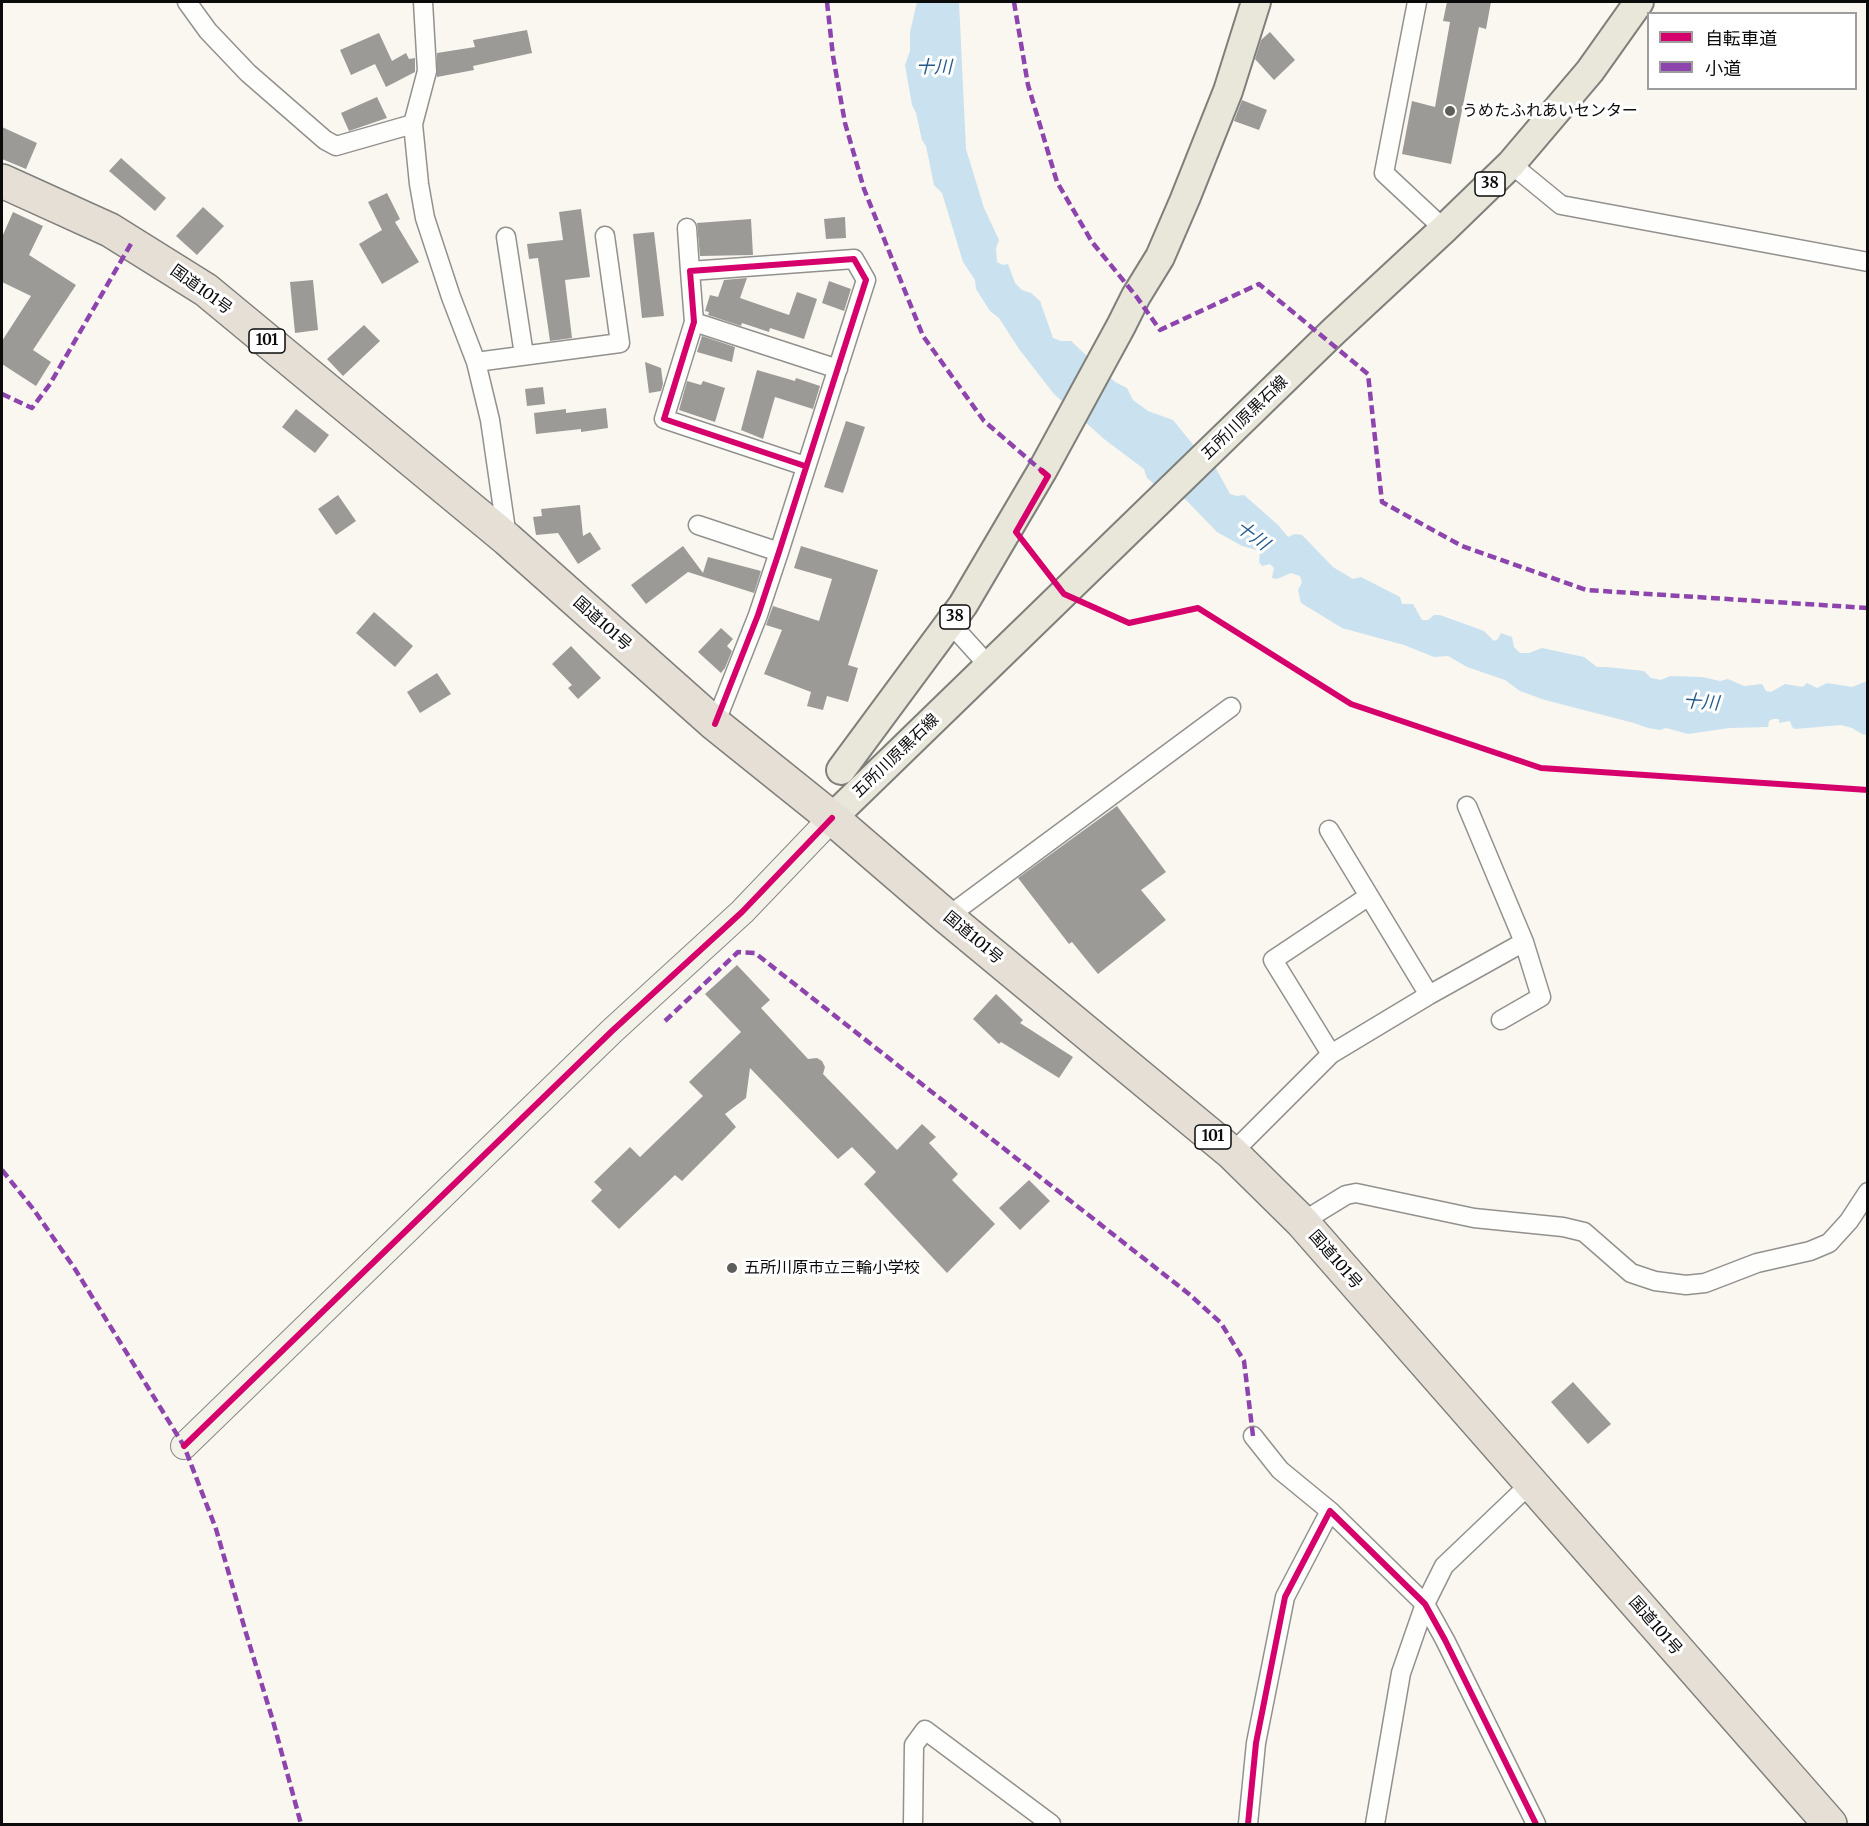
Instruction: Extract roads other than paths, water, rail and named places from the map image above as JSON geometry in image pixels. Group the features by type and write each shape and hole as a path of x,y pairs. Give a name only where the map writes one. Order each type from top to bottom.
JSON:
{"highway":[{"name":"国道101号","path":"2,181 110,230 206,290 507,539 715,724 832,818 1232,1153 1302,1222 1830,1824"}],"main road":[{"name":"五所川原黒石線","path":"841,770 963,605 1160,257 1228,91 1256,2"},
{"name":"五所川原黒石線","path":"832,818 1318,346 1511,164 1590,71 1639,2"}],"street":[{"path":"187,2 208,32 248,73 325,140 336,146 413,124"},
{"path":"423,2 427,71 413,124 419,184 425,218 451,297 476,362 490,420 507,539"},
{"path":"1418,2 1384,173 1444,229"},
{"path":"1511,164 1561,205 1868,262"},
{"path":"687,228 694,322 664,419 806,466"},
{"path":"476,362 620,343 605,236"},
{"path":"506,237 524,355"},
{"path":"690,271 854,259 866,280 758,615 715,724"},
{"path":"694,322 838,369"},
{"path":"698,525 779,552"},
{"path":"950,623 989,666"},
{"path":"948,917 1231,707"},
{"path":"1467,806 1524,942 1541,997 1501,1020"},
{"path":"184,1446 612,1031 742,912 832,818"},
{"path":"1329,830 1429,995"},
{"path":"1331,1054 1273,960 1369,897"},
{"path":"1232,1153 1331,1054 1429,995 1524,942"},
{"path":"1302,1222 1346,1195 1356,1193 1474,1218 1563,1227 1584,1232 1631,1273 1655,1281 1686,1285 1705,1284 1757,1263 1810,1251 1829,1243 1850,1221 1868,1192"},
{"path":"1253,1436 1280,1470 1330,1511 1425,1604 1445,1640 1534,1824"},
{"path":"1375,1824 1401,1673 1425,1604 1444,1566 1530,1484"},
{"path":"1248,1824 1256,1743 1285,1598 1330,1511"},
{"path":"913,1824 914,1745 925,1730 1051,1824"}],"water":[{"name":"十川","path":"917,2 959,2 966,149 984,208 999,240 996,248 997,262 1003,265 1008,264 1015,283 1040,301 1053,338 1071,341 1115,382 1127,388 1133,400 1148,411 1173,420 1195,447 1213,463 1230,494 1244,495 1288,537 1295,534 1302,535 1333,567 1353,579 1361,577 1400,597 1402,604 1413,604 1422,620 1440,615 1484,631 1494,641 1501,633 1512,637 1514,647 1520,653 1529,653 1542,648 1584,657 1597,667 1644,671 1651,678 1661,680 1670,676 1702,677 1720,681 1728,679 1744,686 1762,684 1766,691 1771,692 1785,684 1803,687 1807,683 1817,688 1827,683 1852,687 1867,681 1867,735 1841,725 1795,729 1790,721 1779,723 1779,719 1769,721 1768,727 1729,728 1688,734 1666,728 1660,730 1648,728 1520,691 1505,680 1467,667 1448,656 1434,657 1404,645 1342,628 1301,603 1298,590 1302,582 1300,576 1291,573 1277,579 1272,578 1274,568 1270,564 1262,566 1259,562 1260,551 1242,546 1217,532 1183,497 1154,484 1147,478 1144,469 1104,439 1054,394 1019,349 999,318 990,311 976,289 975,280 963,262 942,193 934,185 926,146 922,140 912,105 905,65 910,51 910,32"}],"place":[{"name":"うめたふれあいセンター","path":"1450,111"},
{"name":"五所川原市立三輪小学校","path":"732,1268"}]}
